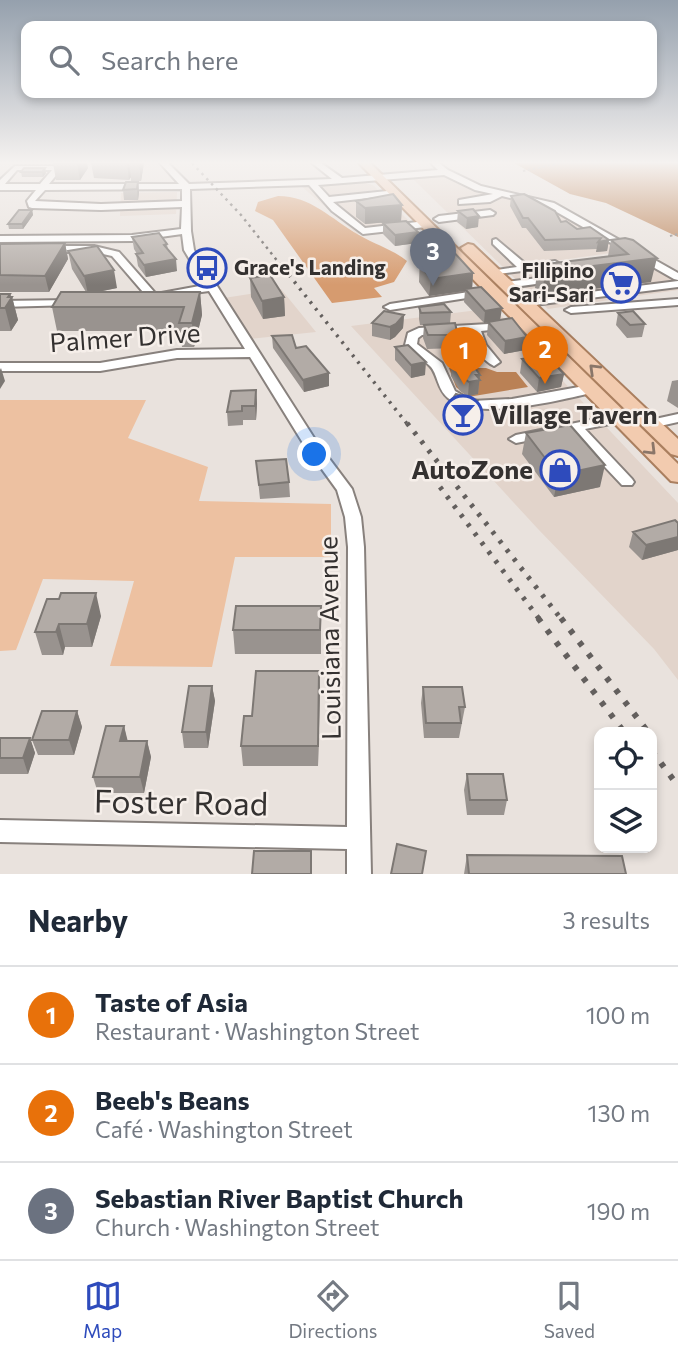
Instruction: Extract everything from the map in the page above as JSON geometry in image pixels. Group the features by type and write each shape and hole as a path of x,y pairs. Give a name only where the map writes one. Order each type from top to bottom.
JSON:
{"main road":[{"path":"408,204 432,221 465,263 525,303 678,450"},
{"path":"413,204 494,273 501,289 524,323 678,477"},
{"path":"465,263 494,273"}],"street":[{"path":"31,204 73,204"},
{"path":"158,204 186,204"},
{"name":"Louisiana Avenue","path":"186,204 189,250 310,443 344,489 353,517 356,547 359,874"},
{"path":"330,204 363,230 490,213"},
{"path":"387,205 394,204"},
{"path":"546,204 678,278"},
{"path":"342,215 355,212"},
{"path":"0,239 132,237 186,231"},
{"path":"496,242 524,268"},
{"path":"0,249 94,249 115,254 147,298 211,286"},
{"path":"612,256 634,253"},
{"path":"494,273 561,263"},
{"path":"390,307 561,278"},
{"path":"525,303 678,285"},
{"path":"571,310 678,302"},
{"path":"0,304 80,303"},
{"path":"524,323 419,332 411,338 411,345 438,366 444,388 460,401 476,406 496,406 590,389"},
{"path":"474,329 480,346 494,362"},
{"name":"Palmer Drive","path":"0,367 100,367 177,354 253,353"},
{"path":"516,439 620,418"},
{"path":"650,424 678,418"},
{"path":"575,427 627,482"},
{"name":"Foster Road","path":"0,831 360,838"}],"path":[{"path":"670,236 678,234"}],"shaded area":[{"path":"121,204 176,204 176,214 120,216"},
{"path":"257,204 310,204 359,235 407,261 394,282 374,288 382,297 332,303 273,220 255,211"},
{"path":"322,204 392,204 415,227 357,234"},
{"path":"438,204 548,206 625,251 504,268"},
{"path":"608,204 678,204 678,237"},
{"path":"633,255 678,281 678,290 548,309 509,273"},
{"path":"281,289 316,332 250,339 224,298"},
{"path":"494,308 678,503 678,680 654,649 538,529 351,326"},
{"path":"449,368 486,368 497,372 516,372 528,387 468,397 456,387"},
{"path":"0,400 146,400 128,438 208,467 199,501 331,504 331,557 235,557 212,667 110,666 134,581 43,579 16,650 0,651"}],"building":[{"path":"360,204 402,205 365,208"},
{"path":"515,204 542,204 555,211 561,222 566,221 577,229 590,227 609,240 545,240 528,218 523,218"},
{"path":"473,209 479,216 467,218 458,211"},
{"path":"19,210 32,210 22,224 8,224"},
{"path":"406,221 418,232 395,235 383,223"},
{"path":"159,233 167,244 164,245 176,259 144,265 136,254 143,253 132,237"},
{"path":"433,234 445,250 451,249 473,273 431,279 420,265 430,264 420,253 430,252 418,235"},
{"path":"611,240 633,240 657,258 545,272 538,265 628,254"},
{"path":"65,243 45,276 0,275 0,244"},
{"path":"97,246 114,270 84,276 68,251"},
{"path":"270,275 284,297 262,301 250,278"},
{"path":"481,287 502,308 485,311 465,289"},
{"path":"61,292 200,292 192,323 179,323 184,307 52,307"},
{"path":"0,294 10,294 8,297 12,297 5,308 0,308"},
{"path":"444,304 451,312 421,313 419,307"},
{"path":"384,311 404,315 390,327 372,323"},
{"path":"633,311 645,324 630,325 618,313"},
{"path":"512,318 527,337 505,341 488,322"},
{"path":"455,323 458,335 428,335 424,325"},
{"path":"292,335 296,348 306,346 329,373 303,380 272,336"},
{"path":"408,345 426,362 411,365 395,347"},
{"path":"546,355 564,374 539,378 522,359"},
{"path":"465,361 473,365 480,375 476,375 480,380 469,382 452,363"},
{"path":"256,390 255,406 242,406 242,411 227,412 231,391"},
{"path":"456,394 478,400 471,411 448,405"},
{"path":"570,425 605,465 558,475 526,433"},
{"path":"286,459 289,482 259,485 256,461"},
{"path":"675,520 678,523 678,537 646,545 633,532"},
{"path":"61,593 96,593 87,624 59,624 56,632 35,632 47,599 59,599"},
{"path":"236,606 321,606 320,630 233,630"},
{"path":"256,671 319,671 318,746 241,746 244,716 252,716"},
{"path":"189,686 212,686 206,732 182,732"},
{"path":"423,687 462,687 465,707 459,707 461,723 426,723"},
{"path":"42,711 77,711 69,740 32,740"},
{"path":"106,726 124,726 120,741 147,741 140,777 93,777"},
{"path":"0,738 30,738 23,758 0,758"},
{"path":"467,774 503,774 507,800 470,800"},
{"path":"397,844 426,851 422,874 391,874"},
{"path":"254,851 311,851 311,874 252,874"},
{"path":"467,855 622,856 626,874 469,874"}],"railway":[{"path":"230,204 290,277"},
{"path":"289,275 408,425"},
{"path":"407,423 562,620"},
{"path":"440,487 540,620"},
{"path":"538,618 620,727"},
{"path":"561,618 644,727"},
{"path":"657,758 678,786"}],"place":[{"name":"Grace's Landing","path":"207,268"},
{"name":"Filipino Sari-Sari","path":"621,283"},
{"name":"Sebastian River Baptist Church","path":"433,286"},
{"name":"Beeb's Beans","path":"545,384"},
{"name":"Taste of Asia","path":"464,385"},
{"name":"Village Tavern","path":"463,415"},
{"name":"AutoZone","path":"560,470"}]}
